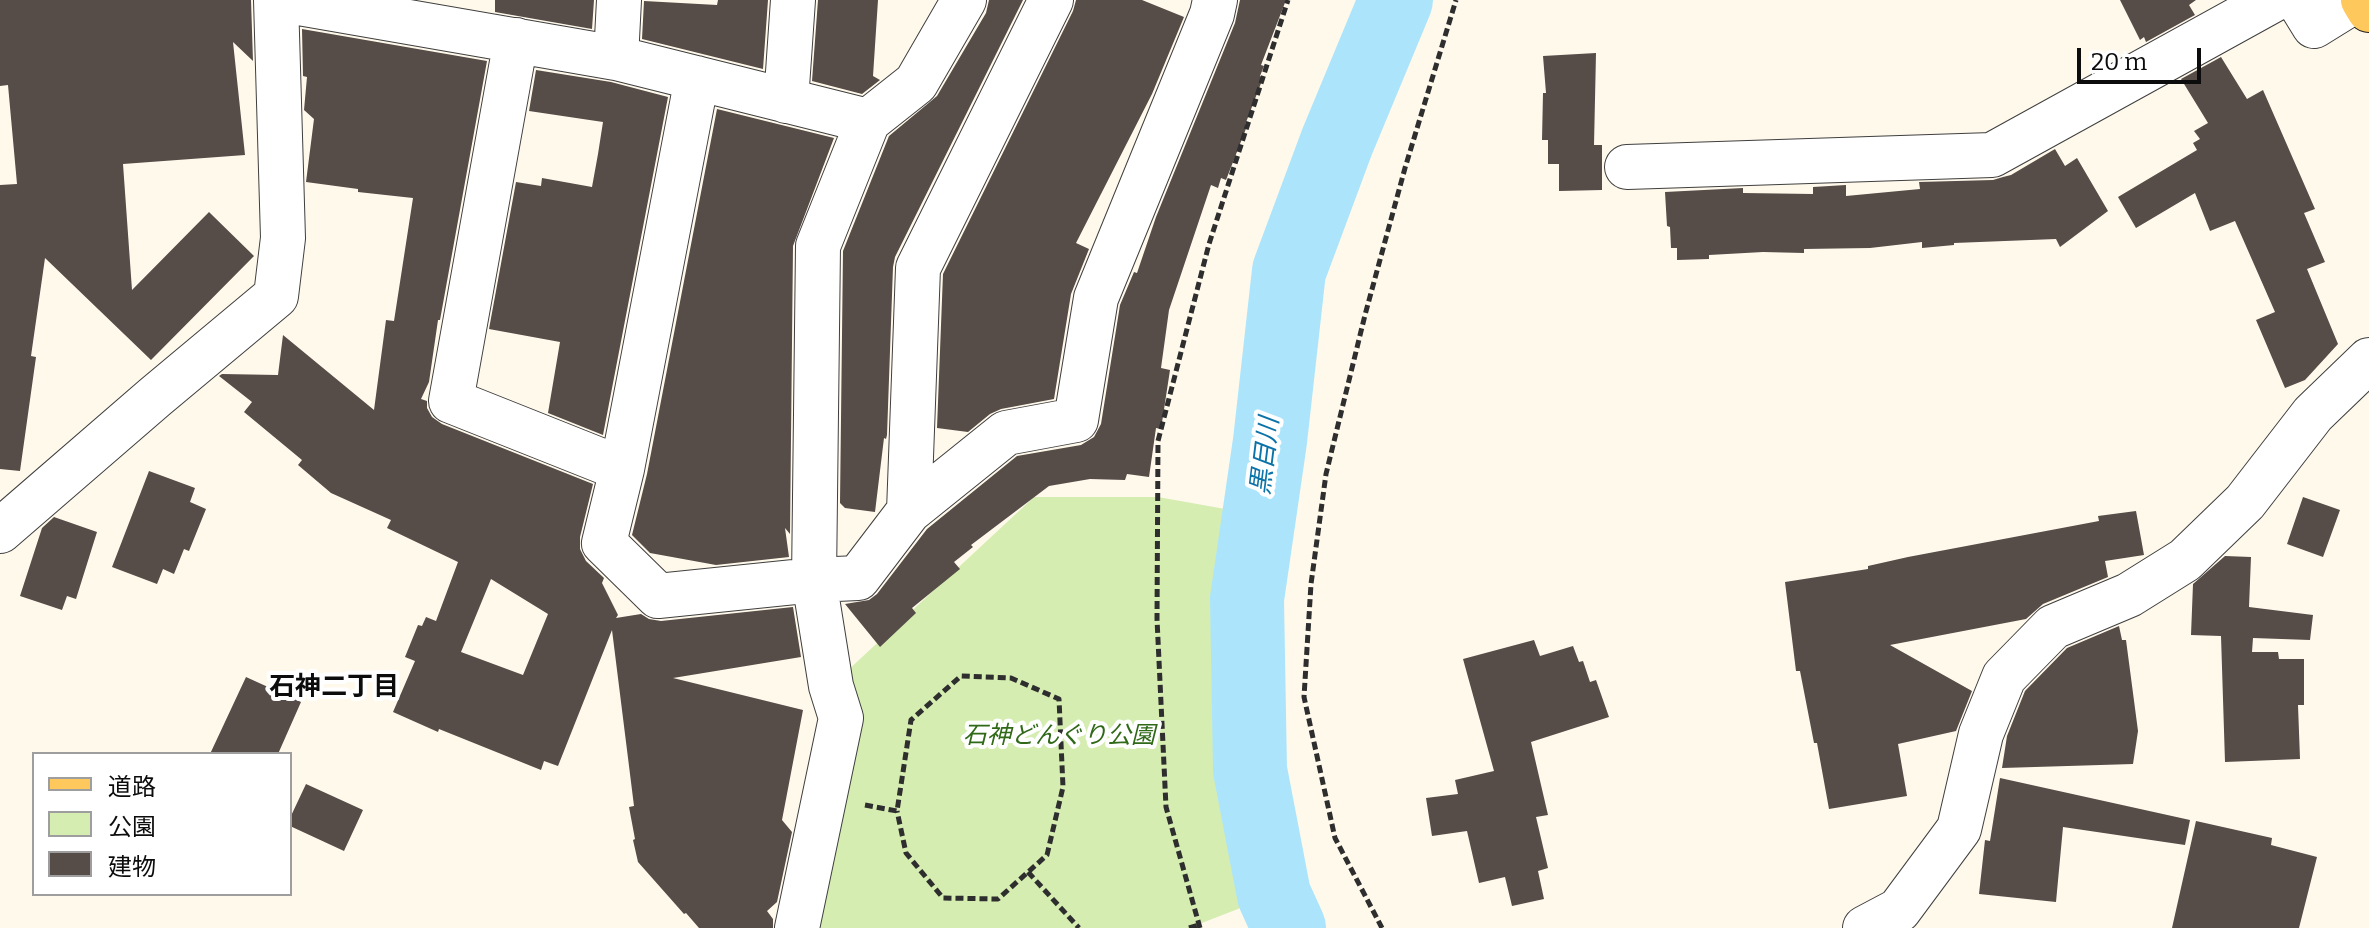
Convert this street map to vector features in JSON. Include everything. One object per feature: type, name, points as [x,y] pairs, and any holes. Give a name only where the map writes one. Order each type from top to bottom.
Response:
[{"type":"main road","points":[[2363,0],[2369,10]]},
{"type":"street","points":[[0,531],[276,296],[283,238],[279,0],[616,58],[868,121]]},
{"type":"street","points":[[616,58],[619,0]]},
{"type":"street","points":[[786,101],[793,0]]},
{"type":"street","points":[[797,928],[841,718],[831,686],[814,580],[818,246],[868,121],[916,83],[964,0]]},
{"type":"street","points":[[909,511],[918,268],[1051,0]]},
{"type":"street","points":[[1627,167],[1992,155],[2273,0]]},
{"type":"street","points":[[2298,0],[2314,26],[2356,0]]},
{"type":"street","points":[[697,78],[622,469],[604,543],[658,596],[858,578],[909,511],[1006,433],[1076,420],[1096,298],[1202,5]]},
{"type":"street","points":[[516,40],[451,401],[622,469]]},
{"type":"street","points":[[1865,928],[1899,910],[1959,829],[1981,734],[2004,677],[2053,627],[2129,595],[2185,560],[2245,502],[2313,414],[2369,360]]},
{"type":"path","points":[[1189,928],[1200,927],[1166,807],[1157,619],[1158,441],[1209,244],[1288,0]]},
{"type":"path","points":[[1382,928],[1335,838],[1304,697],[1311,584],[1326,474],[1358,344],[1405,168],[1456,0]]},
{"type":"path","points":[[961,676],[1011,678],[1059,699],[1063,787],[1047,855],[998,899],[943,898],[906,853],[897,811],[911,720],[961,676]]},
{"type":"path","points":[[825,798],[897,811]]},
{"type":"path","points":[[1028,872],[1079,928]]},
{"type":"green space","name":"石神どんぐり公園","points":[[1034,497],[1158,497],[1259,515],[1247,599],[1250,770],[1274,895],[1189,928],[797,928],[831,686]]},
{"type":"building","points":[[0,0],[251,0],[253,61],[233,42],[245,155],[123,164],[132,290],[209,212],[254,256],[151,360],[45,258],[31,356],[36,357],[20,471],[0,469],[0,185],[17,184],[8,85],[0,86]]},
{"type":"building","points":[[495,0],[594,0],[592,29],[495,12]]},
{"type":"building","points":[[718,0],[768,0],[763,69],[642,39],[644,1],[717,5]]},
{"type":"building","points":[[818,0],[878,0],[873,76],[880,80],[862,94],[812,81]]},
{"type":"building","points":[[989,0],[1023,0],[895,257],[887,435],[884,438],[875,512],[845,508],[840,503],[843,251],[889,136],[937,96],[986,13]]},
{"type":"building","points":[[1076,0],[1142,0],[1184,17],[1152,94],[1076,243],[1089,249],[1071,294],[1054,399],[1001,409],[968,432],[937,428],[943,274]]},
{"type":"building","points":[[1240,0],[1286,0],[1261,65],[1264,66],[1260,76],[1263,78],[1247,126],[1226,180],[1221,178],[1218,188],[1211,185],[1169,310],[1161,368],[1170,370],[1161,429],[1156,428],[1149,477],[1127,474],[1125,480],[1090,479],[1049,486],[971,545],[973,547],[954,562],[960,569],[912,608],[916,613],[880,647],[845,604],[869,600],[877,594],[927,529],[1017,456],[1081,445],[1094,437],[1101,424],[1120,305],[1134,272],[1137,273],[1156,217],[1235,23]]},
{"type":"building","points":[[2120,0],[2196,0],[2189,5],[2195,15],[2146,42],[2144,37],[2140,40]]},
{"type":"building","points":[[302,29],[487,61],[429,382],[421,399],[427,401],[432,417],[442,424],[593,484],[580,549],[586,561],[604,578],[602,583],[618,615],[616,618],[641,614],[661,621],[793,607],[801,657],[673,678],[803,710],[782,820],[792,832],[777,902],[767,911],[773,919],[773,928],[699,928],[638,862],[629,807],[634,806],[612,630],[558,766],[544,761],[541,770],[393,712],[415,661],[405,657],[418,625],[422,626],[426,617],[436,621],[458,562],[387,528],[391,520],[331,493],[298,465],[302,460],[244,412],[252,402],[219,376],[278,375],[283,335],[374,410],[386,320],[394,321],[413,198],[306,182],[314,119],[304,110],[307,77],[303,76]],"holes":[[[491,579],[548,614],[523,675],[461,652]]]},
{"type":"building","points":[[1596,53],[1594,145],[1602,145],[1602,190],[1559,191],[1559,164],[1548,164],[1548,140],[1542,140],[1543,93],[1546,93],[1543,56]]},
{"type":"building","points":[[2221,57],[2247,99],[2263,90],[2315,209],[2304,213],[2325,262],[2307,269],[2338,344],[2305,380],[2285,388],[2256,320],[2275,312],[2235,221],[2210,231],[2195,193],[2136,228],[2118,197],[2197,150],[2193,143],[2200,139],[2194,131],[2208,123],[2181,79]]},
{"type":"building","points":[[536,70],[611,82],[668,97],[603,435],[548,413],[560,342],[489,329],[516,182],[541,186],[542,178],[592,187],[598,154],[603,122],[529,111]]},
{"type":"building","points":[[717,109],[834,138],[793,246],[790,534],[785,528],[789,557],[716,565],[650,553],[632,535],[647,474]]},
{"type":"building","points":[[2055,149],[2065,166],[2077,158],[2108,211],[2060,247],[2056,239],[1954,243],[1922,248],[1922,242],[1870,248],[1804,249],[1804,253],[1709,255],[1709,259],[1677,260],[1677,248],[1671,248],[1665,192],[1743,188],[1743,193],[1813,194],[1813,187],[1846,185],[1846,196],[1920,189],[1919,182],[1993,180],[2011,175]]},
{"type":"building","points":[[149,471],[195,488],[190,502],[206,509],[189,551],[184,549],[174,574],[163,569],[157,584],[112,567]]},
{"type":"building","points":[[2303,497],[2340,510],[2323,557],[2287,544]]},
{"type":"building","points":[[2136,511],[2144,555],[2105,561],[2108,577],[2043,604],[2026,619],[1890,645],[1972,691],[1956,731],[1898,744],[1907,796],[1829,809],[1800,671],[1796,671],[1785,582],[1868,569],[1868,566],[1908,557],[2099,521],[2098,516]]},
{"type":"building","points":[[54,517],[97,532],[76,599],[67,596],[62,610],[20,596],[42,528]]},
{"type":"building","points":[[2225,556],[2251,557],[2249,607],[2313,615],[2310,640],[2253,638],[2252,652],[2278,652],[2279,659],[2304,659],[2304,705],[2298,705],[2300,759],[2225,762],[2221,636],[2191,635],[2193,584]]},
{"type":"building","points":[[2119,626],[2122,640],[2126,640],[2138,731],[2133,764],[2002,768],[2007,736],[2025,691],[2067,648]]},
{"type":"building","points":[[1534,640],[1540,656],[1573,646],[1579,662],[1583,661],[1590,682],[1596,680],[1609,717],[1531,742],[1548,815],[1536,817],[1548,868],[1538,871],[1544,899],[1512,906],[1505,877],[1479,883],[1467,831],[1432,836],[1426,798],[1458,794],[1455,780],[1494,771],[1463,659]]},
{"type":"building","points":[[246,677],[301,702],[279,752],[211,752]]},
{"type":"building","points":[[2000,778],[2190,820],[2185,845],[2063,827],[2056,902],[1979,894],[1985,840],[1990,841]]},
{"type":"building","points":[[306,784],[363,810],[344,851],[292,827],[292,814]]},
{"type":"building","points":[[2196,821],[2272,838],[2271,845],[2317,857],[2299,928],[2172,928]]},
{"type":"waterway","name":"黒目川","points":[[1289,928],[1274,895],[1250,770],[1247,599],[1270,441],[1289,271],[1337,142],[1396,0]]},
{"type":"district","name":"石神二丁目","points":[[334,688]]}]
